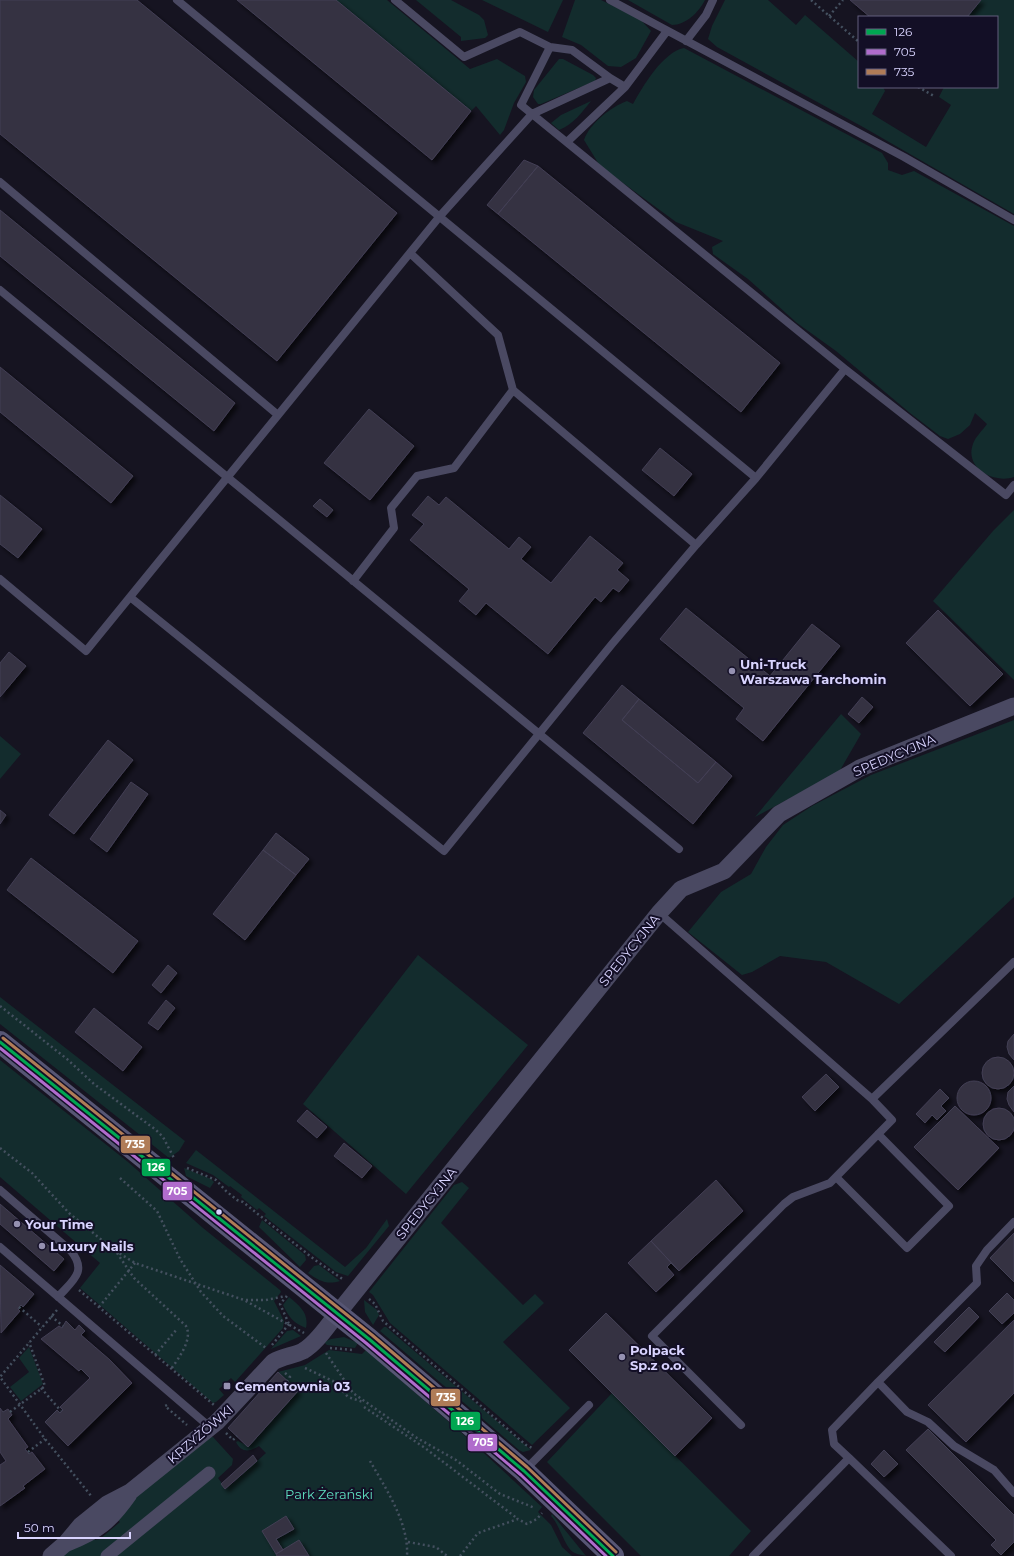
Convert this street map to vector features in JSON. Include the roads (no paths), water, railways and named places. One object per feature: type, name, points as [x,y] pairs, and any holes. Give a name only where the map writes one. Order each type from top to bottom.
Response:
[{"type":"main road","points":[[0,1042],[338,1313],[524,1471],[613,1556]]},
{"type":"street","name":"SPEDYCYJNA","points":[[338,1313],[659,913],[681,889],[724,871],[779,814],[860,768],[1014,706]]},
{"type":"street","name":"KRZYŻÓWKI","points":[[51,1556],[66,1543],[89,1534],[115,1514],[130,1492],[210,1428],[224,1415],[266,1368],[281,1357],[297,1353],[308,1348],[338,1313]]},
{"type":"street","points":[[106,1556],[209,1473]]},
{"type":"lane","points":[[177,0],[756,478]]},
{"type":"lane","points":[[395,0],[464,57],[520,32],[550,47],[572,50],[610,78],[625,87]]},
{"type":"lane","points":[[610,0],[904,157],[1014,220]]},
{"type":"lane","points":[[686,41],[706,15],[713,0]]},
{"type":"lane","points":[[567,142],[625,87],[667,31]]},
{"type":"lane","points":[[550,47],[521,105],[845,369],[1006,495],[1014,485]]},
{"type":"lane","points":[[0,579],[86,651],[440,216],[532,114],[610,78]]},
{"type":"lane","points":[[0,182],[278,415]]},
{"type":"lane","points":[[410,253],[498,335],[513,390],[696,545]]},
{"type":"lane","points":[[0,290],[679,849]]},
{"type":"lane","points":[[130,597],[444,851],[539,733],[696,545],[756,478],[845,369]]},
{"type":"lane","points":[[353,581],[394,528],[391,508],[417,476],[454,468],[513,390]]},
{"type":"lane","points":[[659,913],[872,1099],[892,1120],[830,1183],[793,1198],[784,1204],[652,1336],[741,1425]]},
{"type":"lane","points":[[872,1099],[1014,962]]},
{"type":"lane","points":[[836,1177],[907,1248],[949,1206],[878,1134]]},
{"type":"lane","points":[[0,1190],[74,1255],[80,1268],[78,1274],[58,1297]]},
{"type":"lane","points":[[950,1556],[834,1444],[832,1430],[977,1283],[976,1266],[987,1250],[1014,1222]]},
{"type":"lane","points":[[0,1247],[210,1428]]},
{"type":"lane","points":[[878,1382],[907,1412],[928,1422],[954,1446],[994,1470],[1014,1493]]},
{"type":"lane","points":[[524,1471],[589,1405]]},
{"type":"lane","points":[[753,1556],[849,1458]]},
{"type":"place","name":"Uni-Truck Warszawa Tarchomin","points":[[732,671]]},
{"type":"place","name":"Your Time","points":[[17,1224]]},
{"type":"place","name":"Luxury Nails","points":[[42,1246]]},
{"type":"place","name":"Polpack Sp.z o.o.","points":[[622,1357]]},
{"type":"place","name":"Cementownia 03","points":[[227,1386]]},
{"type":"park label","name":"Park Żerański","points":[[329,1494]]}]
